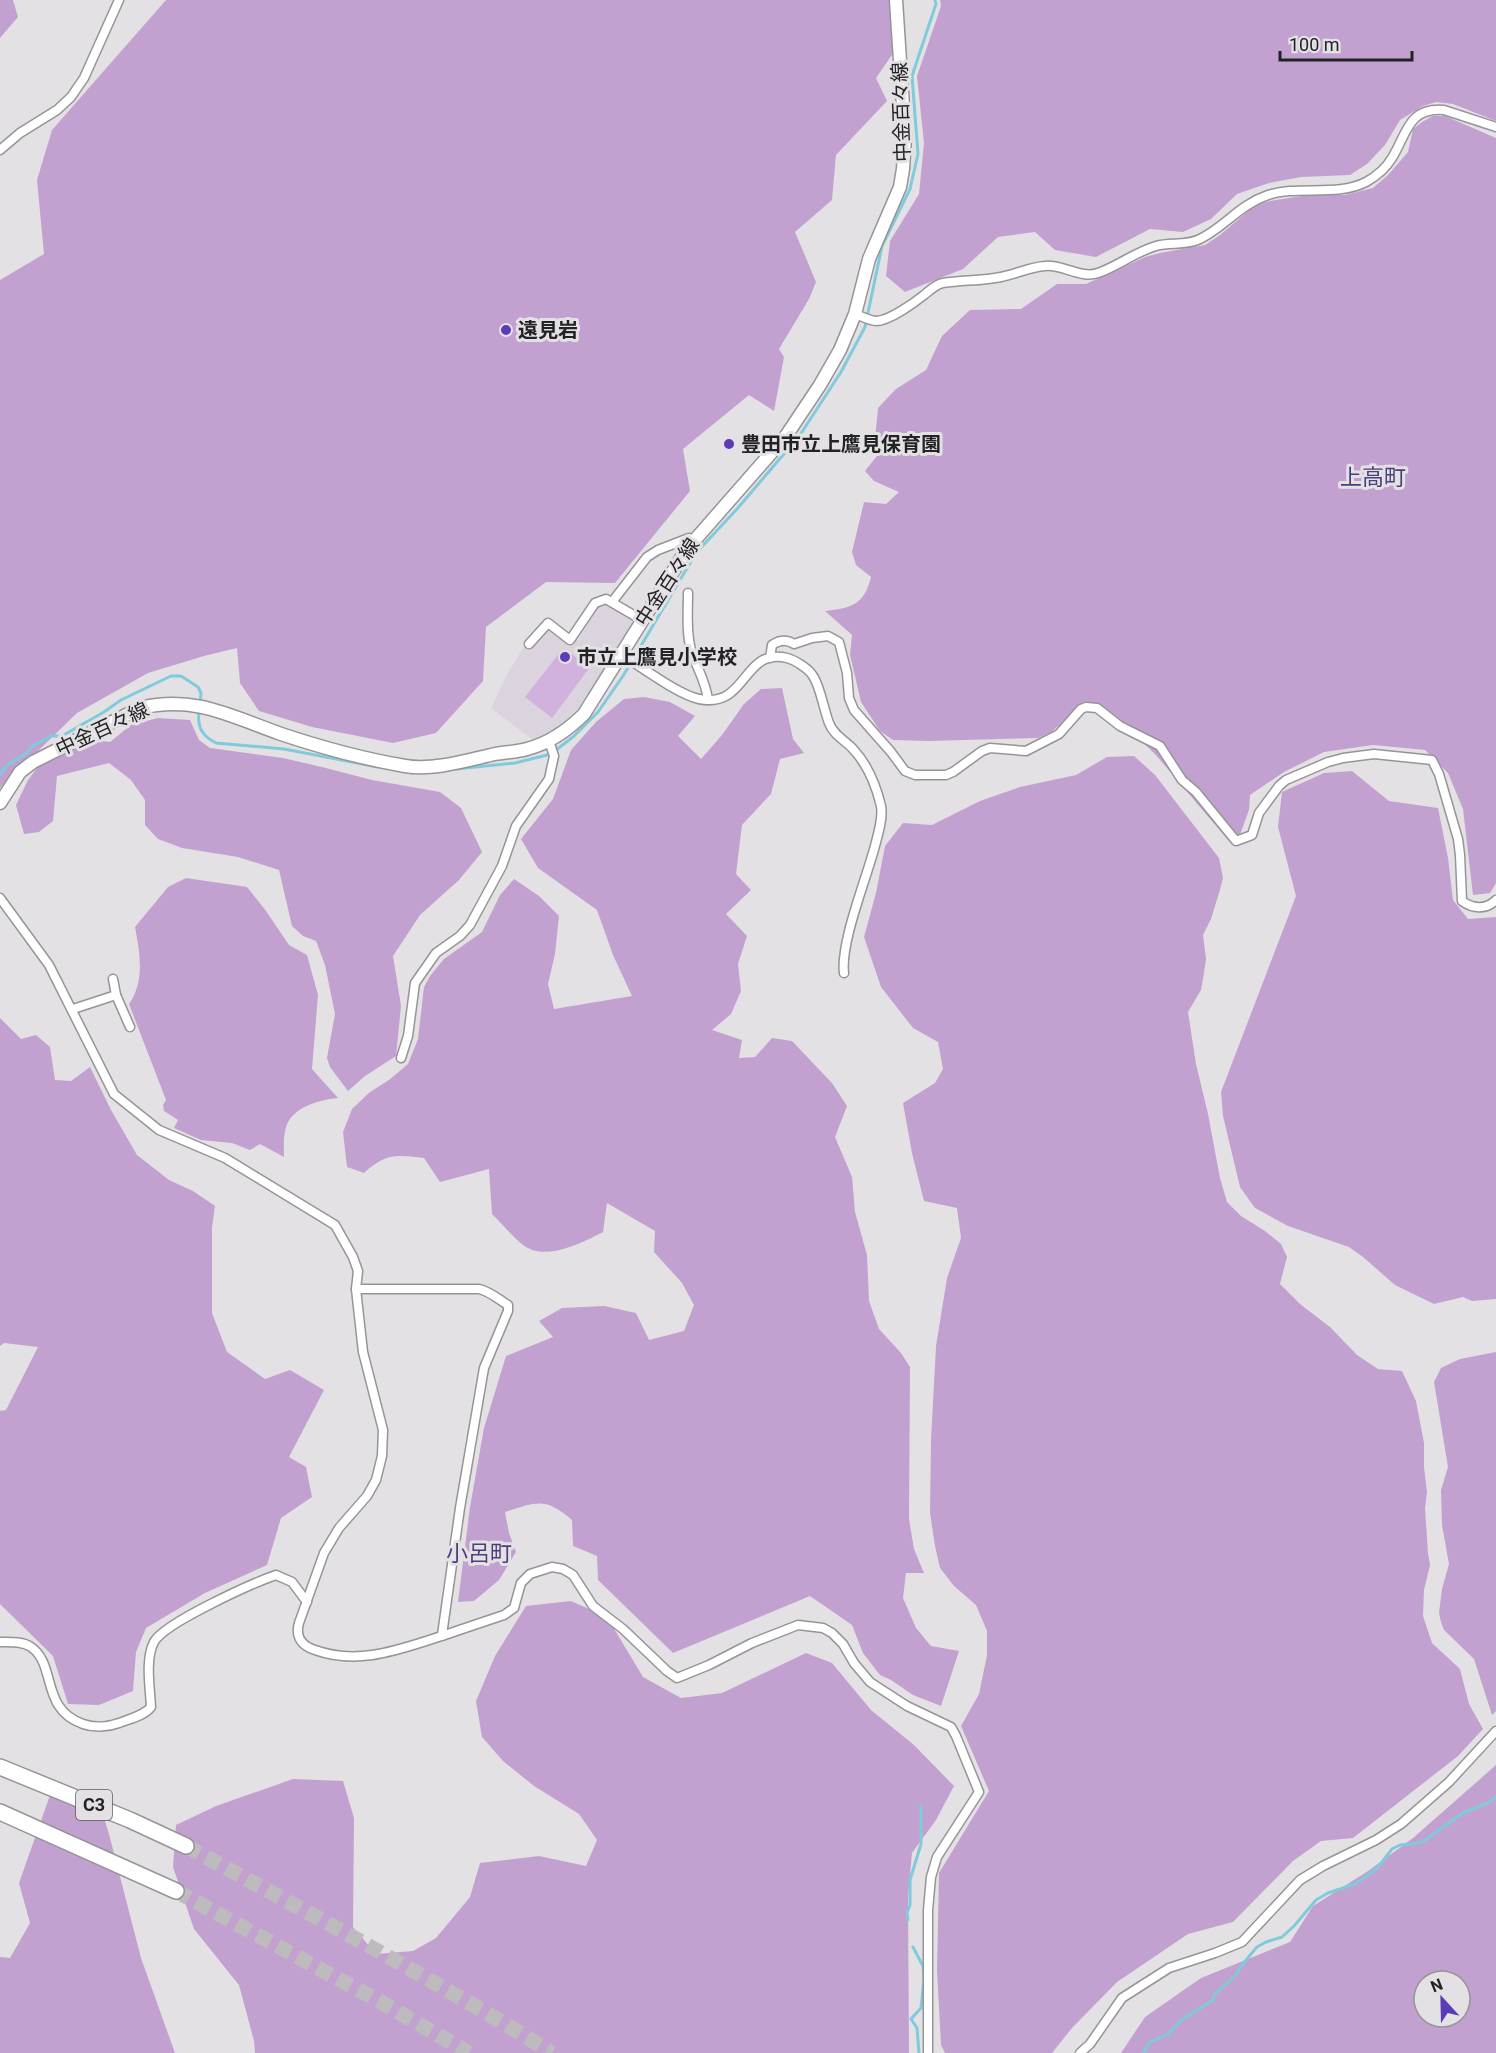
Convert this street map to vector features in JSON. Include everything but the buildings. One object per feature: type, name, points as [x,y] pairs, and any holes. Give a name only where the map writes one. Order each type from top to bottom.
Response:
[{"type":"highway","name":"C3","points":[[0,1767],[130,1820],[186,1846]]},
{"type":"highway","name":"C3","points":[[0,1812],[176,1891]]},
{"type":"main road","name":"中金百々線","points":[[0,803],[21,772],[33,762],[140,708],[159,704],[207,707],[323,747],[407,766],[446,765],[526,750],[549,743],[571,727],[584,714],[693,541],[786,436],[820,385],[857,315],[869,258],[900,186],[903,169],[905,137],[896,0]]},
{"type":"street","points":[[0,150],[20,133],[57,110],[71,97],[84,78],[119,0]]},
{"type":"street","points":[[857,315],[876,321],[888,317],[915,302],[939,284],[999,278],[1046,266],[1095,274],[1157,245],[1186,244],[1197,241],[1213,232],[1247,204],[1270,194],[1350,187],[1364,183],[1386,167],[1405,130],[1413,120],[1422,113],[1434,109],[1444,110],[1496,128]]},
{"type":"street","points":[[612,602],[647,557],[658,550],[689,538],[693,541]]},
{"type":"street","points":[[688,593],[688,637],[691,652],[703,677],[708,700]]},
{"type":"street","points":[[529,644],[548,623],[570,640],[595,603],[606,599],[642,620]]},
{"type":"street","points":[[770,658],[772,645],[777,642],[784,640],[794,644],[812,638],[828,636],[834,638],[842,648],[849,698],[854,710],[891,752],[901,768],[915,775],[946,775],[990,748],[1026,751],[1059,734],[1076,712],[1086,707],[1097,708],[1120,726],[1160,746],[1182,780],[1196,792],[1236,841],[1252,836],[1259,813],[1279,786],[1286,780],[1328,762],[1374,754],[1432,760],[1439,774],[1458,839],[1461,855],[1462,901],[1468,905],[1481,907],[1496,900]]},
{"type":"street","points":[[622,655],[686,694],[708,700],[729,696],[750,670],[759,662],[770,658],[787,658],[800,664],[813,675],[830,725],[836,734],[853,749],[866,767],[875,783],[882,809],[878,833],[845,953],[844,974]]},
{"type":"street","points":[[401,1059],[408,1036],[415,983],[436,953],[460,936],[470,925],[502,866],[516,825],[549,779],[554,756],[549,743]]},
{"type":"street","points":[[0,898],[50,965],[114,1094],[159,1130],[225,1158],[335,1225],[346,1240],[353,1257],[358,1271],[356,1289],[363,1352],[383,1430],[382,1456],[376,1480],[367,1496],[339,1528],[324,1553],[296,1631],[305,1647],[339,1656],[385,1654],[504,1615],[514,1608],[521,1583],[530,1574],[552,1568],[563,1569],[573,1575],[593,1606],[623,1629],[677,1678],[752,1643],[798,1625],[823,1628],[832,1633],[843,1644],[854,1663],[870,1682],[907,1706],[951,1727],[979,1792],[937,1857],[931,1876],[928,1910],[928,2053]]},
{"type":"street","points":[[112,979],[116,995],[130,1027]]},
{"type":"street","points":[[73,1009],[116,995]]},
{"type":"street","points":[[356,1289],[479,1289],[491,1293],[508,1305],[508,1311],[484,1368],[476,1426],[460,1508],[442,1635]]},
{"type":"street","points":[[0,1642],[21,1643],[32,1648],[40,1658],[58,1707],[75,1721],[89,1726],[112,1726],[147,1712],[151,1707],[150,1652],[154,1641],[160,1634],[194,1613],[250,1584],[276,1575],[292,1582],[307,1602]]},
{"type":"street","points":[[1080,2053],[1090,2044],[1122,1998],[1169,1968],[1242,1942],[1300,1880],[1376,1840],[1401,1824],[1449,1782],[1496,1731]]},
{"type":"shaded area","points":[[0,0],[13,0],[18,17],[0,38]]},
{"type":"shaded area","points":[[166,0],[889,0],[894,52],[876,78],[887,101],[836,155],[832,200],[795,232],[816,282],[809,299],[779,349],[784,357],[774,411],[749,395],[683,449],[690,491],[615,583],[546,582],[486,627],[483,681],[436,733],[393,743],[312,727],[259,711],[240,683],[237,648],[148,673],[77,713],[0,788],[0,280],[44,254],[37,180],[52,130]]},
{"type":"shaded area","points":[[940,0],[1496,0],[1496,121],[1453,104],[1436,102],[1423,106],[1400,120],[1385,145],[1367,164],[1350,175],[1301,177],[1269,183],[1237,194],[1211,219],[1183,232],[1150,229],[1096,257],[1055,250],[1035,232],[998,237],[963,269],[905,292],[886,276],[890,241],[919,194],[924,143],[917,76],[941,6]]},
{"type":"shaded area","points":[[1433,116],[1445,116],[1496,138],[1496,883],[1490,893],[1473,895],[1463,809],[1448,773],[1425,750],[1373,745],[1324,752],[1284,772],[1250,795],[1249,810],[1238,840],[1228,840],[1155,754],[1136,736],[1114,728],[1092,706],[1068,718],[1051,732],[1038,738],[893,740],[880,731],[861,702],[850,655],[852,635],[825,611],[855,604],[868,587],[871,577],[856,565],[852,552],[864,502],[886,504],[899,492],[874,481],[865,471],[880,452],[875,439],[878,408],[896,389],[926,370],[942,336],[970,310],[1021,309],[1057,284],[1086,284],[1145,257],[1205,245],[1254,206],[1308,195],[1345,195],[1373,188],[1408,152],[1413,129]]},
{"type":"shaded area","name":"市立上鷹見小学校","points":[[607,603],[630,616],[635,622],[578,708],[564,722],[550,733],[533,740],[491,708],[507,674],[536,628],[544,623],[578,640],[598,606]]},
{"type":"shaded area","points":[[561,651],[573,655],[590,667],[552,718],[525,697]]},
{"type":"shaded area","points":[[782,688],[793,739],[804,753],[780,759],[771,794],[742,825],[736,874],[751,890],[726,914],[747,936],[738,964],[741,991],[731,1014],[712,1030],[742,1040],[739,1058],[755,1057],[772,1038],[792,1041],[832,1083],[847,1106],[835,1137],[852,1177],[855,1212],[867,1255],[869,1301],[879,1329],[901,1353],[910,1367],[909,1519],[914,1549],[924,1573],[906,1573],[903,1598],[916,1628],[931,1646],[959,1651],[941,1706],[913,1695],[880,1675],[863,1653],[852,1625],[810,1596],[673,1653],[598,1580],[597,1556],[573,1546],[572,1520],[547,1505],[533,1504],[505,1512],[516,1552],[499,1580],[474,1601],[458,1602],[470,1507],[484,1428],[506,1356],[553,1337],[539,1321],[562,1308],[604,1306],[636,1313],[649,1340],[684,1331],[694,1305],[682,1283],[654,1252],[655,1231],[607,1203],[603,1232],[563,1249],[542,1252],[523,1245],[492,1214],[489,1169],[440,1182],[424,1158],[392,1157],[372,1166],[364,1173],[347,1167],[343,1132],[352,1109],[370,1092],[408,1064],[418,1039],[424,987],[430,976],[444,959],[482,932],[500,895],[514,879],[539,896],[559,916],[555,954],[548,984],[554,1009],[632,996],[613,955],[597,910],[538,868],[521,839],[553,799],[571,750],[596,722],[624,699],[644,697],[670,702],[695,716],[678,736],[701,759],[744,704],[761,689]]},
{"type":"shaded area","points":[[158,718],[190,720],[199,740],[210,748],[283,758],[372,780],[440,792],[461,808],[482,852],[459,880],[420,915],[393,956],[401,1006],[396,1056],[365,1076],[348,1091],[330,1067],[327,1058],[335,1014],[325,965],[316,941],[303,936],[292,926],[279,870],[238,857],[182,848],[158,839],[145,825],[145,800],[131,780],[109,763],[57,776],[53,821],[39,832],[24,834],[16,805],[28,780],[40,764],[93,740],[110,742],[131,725]]},
{"type":"shaded area","points":[[1134,756],[1155,775],[1219,858],[1223,878],[1211,919],[1203,935],[1206,959],[1201,990],[1188,1012],[1196,1064],[1227,1202],[1241,1216],[1281,1244],[1287,1257],[1280,1284],[1300,1304],[1330,1327],[1357,1355],[1378,1369],[1402,1371],[1416,1401],[1424,1443],[1427,1492],[1425,1508],[1430,1565],[1424,1590],[1423,1616],[1432,1643],[1460,1669],[1469,1704],[1483,1729],[1458,1756],[1353,1838],[1321,1841],[1293,1861],[1233,1922],[1188,1934],[1117,1982],[1072,2028],[1052,2053],[945,2053],[941,2045],[937,1970],[939,1873],[989,1791],[961,1726],[979,1694],[987,1655],[987,1631],[976,1605],[954,1586],[940,1568],[930,1513],[936,1346],[947,1278],[961,1238],[957,1208],[924,1201],[903,1103],[935,1083],[943,1069],[938,1042],[913,1028],[881,987],[864,937],[885,846],[903,823],[932,825],[980,801],[1020,787],[1076,775],[1107,757]]},
{"type":"shaded area","points":[[1352,771],[1389,801],[1438,808],[1448,858],[1453,900],[1468,919],[1496,917],[1496,1299],[1472,1301],[1463,1297],[1434,1304],[1395,1285],[1349,1247],[1288,1226],[1255,1208],[1240,1187],[1223,1116],[1221,1092],[1296,896],[1278,827],[1282,792],[1324,773]]},
{"type":"shaded area","points":[[186,878],[247,887],[289,945],[307,955],[318,995],[312,1069],[338,1098],[313,1103],[292,1117],[284,1135],[284,1157],[260,1144],[250,1150],[232,1143],[201,1140],[174,1128],[178,1120],[164,1111],[163,1105],[166,1100],[129,1004],[137,986],[140,967],[135,927],[168,887]]},
{"type":"shaded area","points":[[0,1018],[21,1039],[36,1035],[50,1047],[55,1080],[71,1081],[90,1067],[137,1155],[169,1180],[193,1191],[215,1206],[212,1228],[212,1313],[227,1352],[265,1379],[290,1370],[324,1390],[289,1457],[306,1467],[312,1497],[281,1518],[267,1565],[205,1593],[146,1628],[136,1652],[133,1691],[99,1705],[68,1704],[53,1656],[0,1604],[0,1411],[6,1410],[38,1347],[4,1343],[0,1346]]},
{"type":"shaded area","points":[[1496,1352],[1496,1711],[1492,1715],[1474,1659],[1444,1630],[1439,1613],[1442,1589],[1449,1564],[1442,1525],[1441,1490],[1448,1467],[1434,1382],[1441,1368],[1460,1359]]},
{"type":"shaded area","points":[[571,1601],[607,1617],[643,1677],[681,1698],[722,1693],[806,1653],[832,1663],[871,1710],[914,1745],[954,1786],[936,1820],[912,1853],[908,1897],[909,2053],[255,2053],[239,1985],[194,1929],[173,1867],[176,1825],[216,1806],[293,1779],[343,1781],[354,1818],[353,1927],[376,1954],[413,1951],[436,1938],[470,1897],[480,1863],[539,1856],[586,1866],[597,1840],[579,1814],[534,1786],[503,1761],[482,1737],[476,1701],[495,1656],[526,1606]]},
{"type":"shaded area","points":[[1496,1765],[1496,2053],[1121,2053],[1145,2017],[1201,1978],[1290,1942],[1313,1906],[1368,1871],[1413,1838]]},
{"type":"shaded area","points":[[54,1784],[98,1798],[141,1958],[175,2053],[0,2053],[0,1957],[10,1958],[30,1923],[19,1883]]},
{"type":"waterway","points":[[456,769],[515,763],[551,754],[574,736],[598,712],[623,676],[696,553],[800,435],[841,372],[865,327],[882,246],[910,189],[918,154],[912,76],[936,4],[935,0]]},
{"type":"waterway","points":[[0,775],[6,766],[27,753],[31,747],[51,736],[62,736],[121,700],[171,676],[181,676],[198,687],[201,693],[200,705]]},
{"type":"waterway","points":[[199,711],[201,730],[216,743],[284,749],[378,767]]},
{"type":"waterway","points":[[1143,2053],[1150,2042],[1168,2034],[1180,2021],[1213,2000],[1214,1995],[1236,1975],[1257,1947],[1282,1937],[1316,1900],[1328,1893],[1355,1884],[1367,1876],[1379,1866],[1392,1849],[1425,1840],[1463,1813],[1488,1803],[1496,1797]]},
{"type":"waterway","points":[[908,1920],[910,1880],[921,1844],[921,1806]]},
{"type":"waterway","points":[[913,1947],[923,1966],[924,1979],[921,2008],[911,2019],[917,2028],[919,2053]]},
{"type":"tunnel","points":[[186,1846],[416,1972],[552,2053]]},
{"type":"tunnel","points":[[176,1891],[381,2002],[469,2053]]},
{"type":"place","name":"遠見岩","points":[[506,330]]},
{"type":"place","name":"豊田市立上鷹見保育園","points":[[729,444]]},
{"type":"place","name":"市立上鷹見小学校","points":[[565,657]]},
{"type":"district","name":"上高町","points":[[1373,477]]},
{"type":"district","name":"小呂町","points":[[479,1553]]}]
